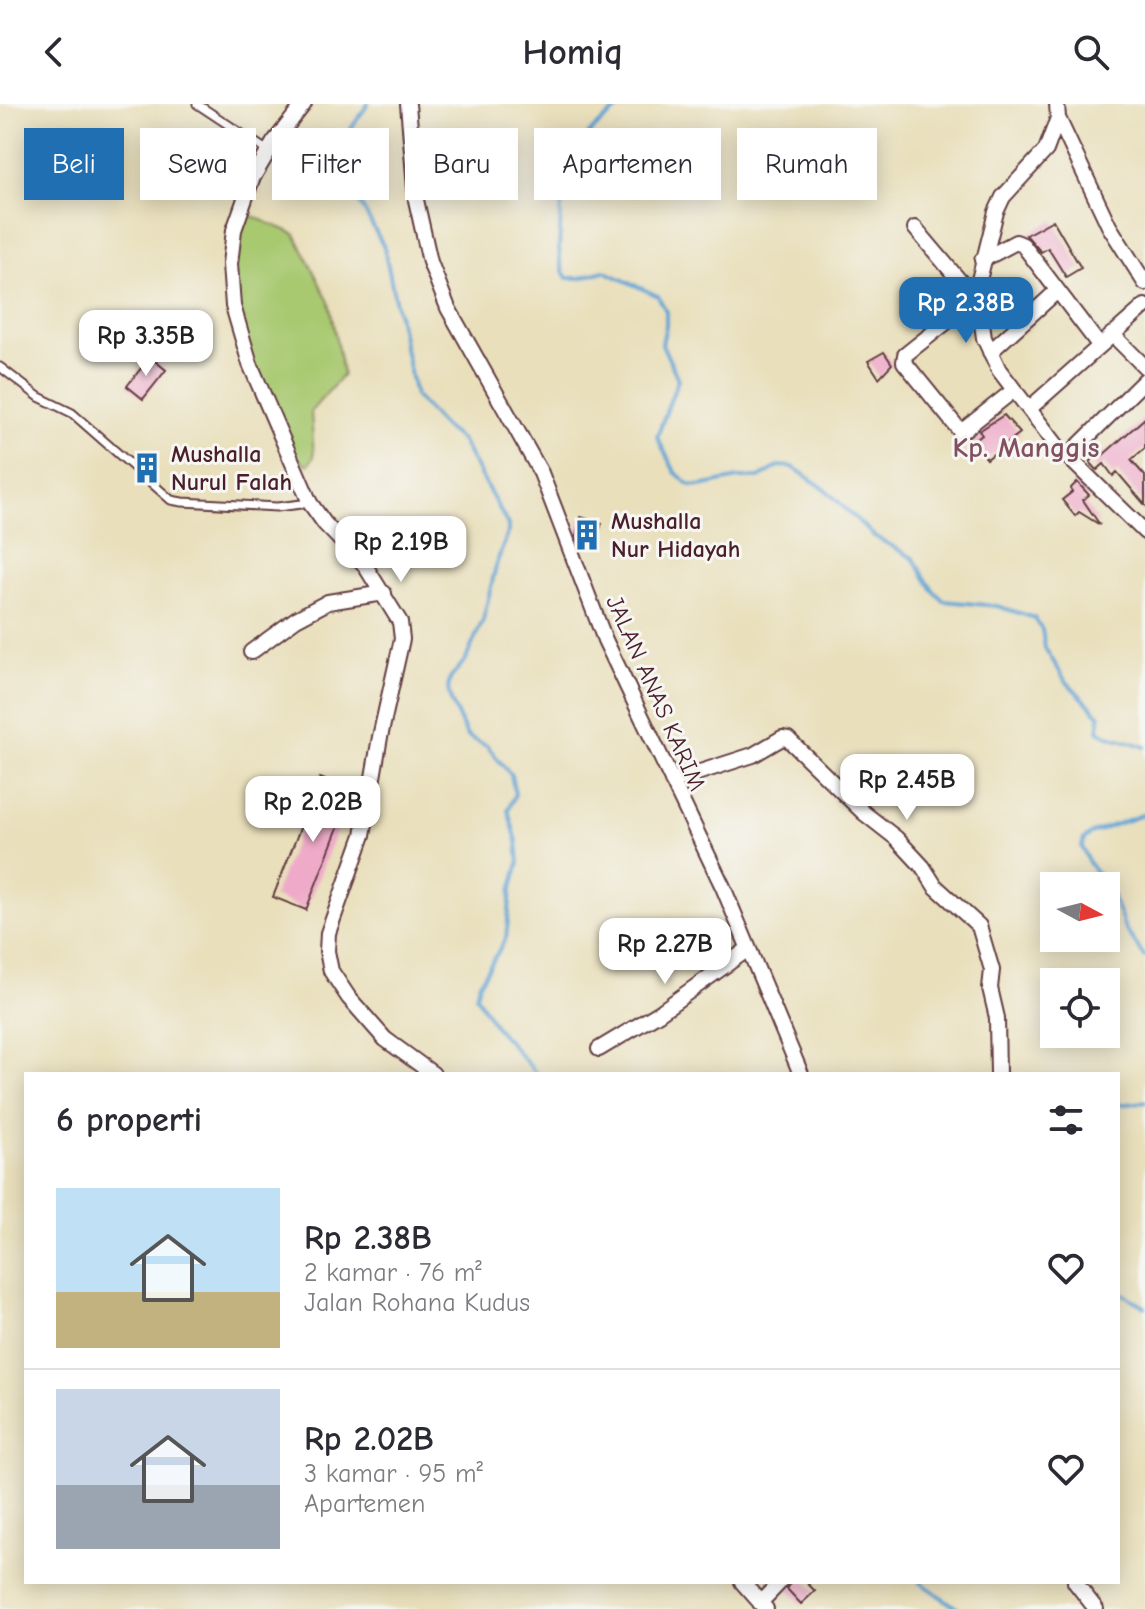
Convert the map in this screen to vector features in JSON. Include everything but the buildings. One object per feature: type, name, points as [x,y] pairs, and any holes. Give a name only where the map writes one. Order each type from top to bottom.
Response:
[{"type":"street","points":[[304,104],[268,151],[252,179],[234,230],[230,264],[233,306],[250,364],[310,503],[325,524],[364,564],[400,622],[402,639],[380,737],[363,835],[328,933],[327,951],[331,971],[349,998],[385,1039],[430,1072]]},
{"type":"street","name":"JALAN ANAS KARIM","points":[[408,104],[416,200],[430,262],[448,308],[541,473],[605,640],[723,887],[800,1072]]},
{"type":"street","points":[[1058,111],[1046,150],[1003,197],[996,212],[978,279],[977,298],[984,338],[999,370],[1058,447],[1145,532]]},
{"type":"street","points":[[1058,111],[1109,226],[1145,283]]},
{"type":"street","points":[[915,228],[977,298]]},
{"type":"street","points":[[982,260],[1019,243],[1099,345]]},
{"type":"street","points":[[990,352],[1057,291]]},
{"type":"street","points":[[977,298],[905,355],[904,362],[961,432],[1014,390]]},
{"type":"street","points":[[1030,408],[1145,306]]},
{"type":"street","points":[[1112,334],[1145,367]]},
{"type":"street","points":[[1068,456],[1145,380]]},
{"type":"street","points":[[251,652],[296,619],[328,602],[384,593]]},
{"type":"street","points":[[672,781],[753,755],[782,738],[788,739],[859,809],[896,838],[923,867],[935,886],[979,926],[992,970],[990,988],[997,1018],[998,1072]]},
{"type":"street","points":[[599,1049],[659,1013],[748,949]]},
{"type":"street","points":[[744,1584],[763,1606],[779,1584]]},
{"type":"street","points":[[1077,1584],[1096,1609]]},
{"type":"lane","points":[[197,104],[268,151]]},
{"type":"lane","points":[[0,367],[39,397],[72,413],[171,500],[277,507],[310,503]]},
{"type":"green space","points":[[242,212],[295,234],[329,302],[343,375],[311,411],[314,457],[308,465],[285,450],[235,324],[229,265]]},
{"type":"waterway","points":[[368,104],[348,133],[347,179],[384,247],[415,396],[461,440],[508,525],[483,620],[466,659],[450,679],[448,689],[467,736],[487,746],[511,775],[515,794],[508,810],[517,841],[519,863],[511,891],[506,938],[479,984],[476,996],[495,1026],[535,1072]]},
{"type":"waterway","points":[[626,104],[594,129],[574,156],[561,208],[560,261],[567,278],[580,278],[604,271],[658,296],[666,311],[662,344],[678,379],[657,437],[675,472],[690,485],[700,486],[738,478],[759,478],[779,466],[793,467],[826,490],[874,536],[913,558],[932,589],[944,601],[997,606],[1035,618],[1042,630],[1045,648],[1065,680],[1100,716],[1098,731],[1145,747]]},
{"type":"waterway","points":[[1145,814],[1092,833],[1084,839],[1082,847],[1089,863],[1111,892],[1125,929],[1145,957]]},
{"type":"waterway","points":[[1120,1105],[1145,1102]]},
{"type":"waterway","points":[[1120,1292],[1145,1307]]},
{"type":"waterway","points":[[923,1584],[958,1609]]},
{"type":"place","name":"Mushalla Nurul Falah","points":[[147,468]]},
{"type":"place","name":"Mushalla Nur Hidayah","points":[[587,535]]},
{"type":"district","name":"Kp. Manggis","points":[[1026,447]]}]
